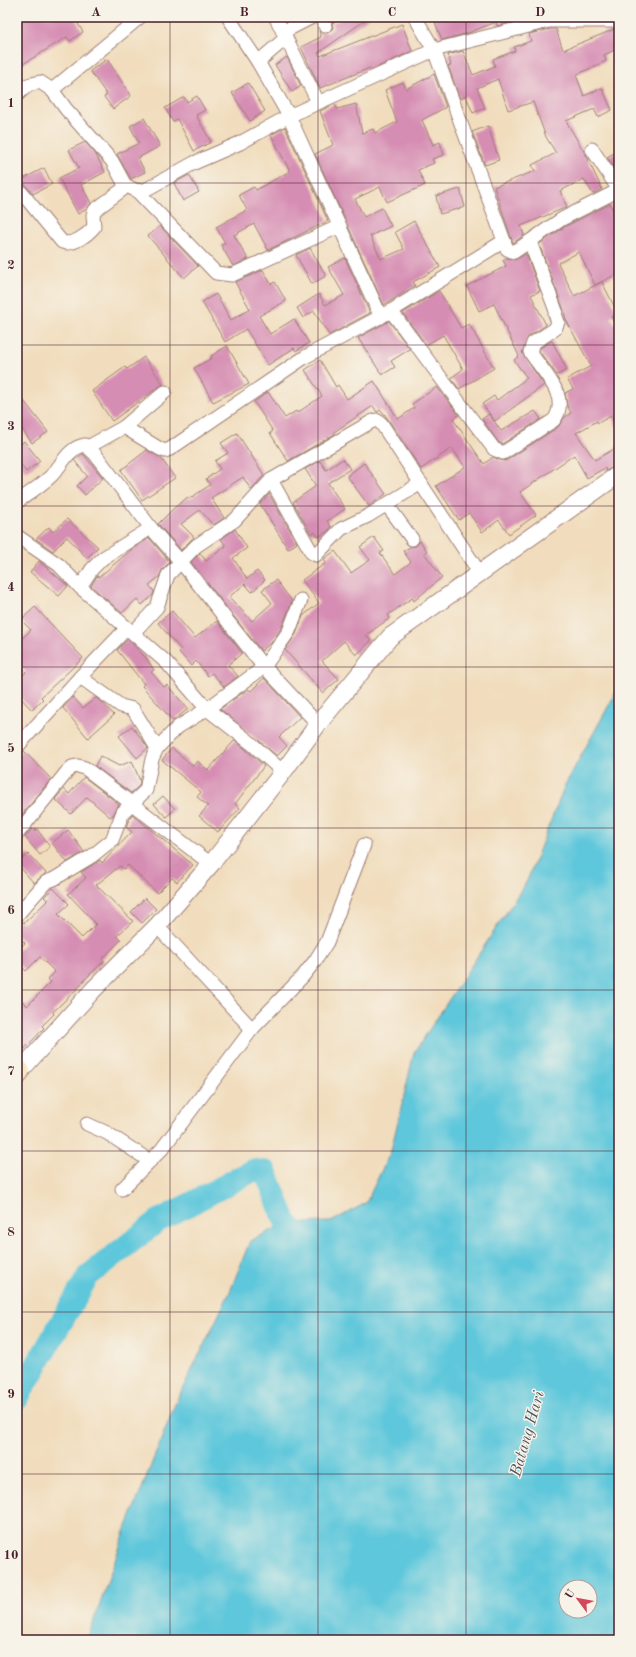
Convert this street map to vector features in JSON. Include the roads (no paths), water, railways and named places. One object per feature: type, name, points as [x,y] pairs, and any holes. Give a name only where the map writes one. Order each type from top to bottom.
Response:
[{"type":"street","points":[[52,90],[140,17]]},
{"type":"street","points":[[228,17],[258,62],[289,116],[340,226],[386,314],[494,449],[503,453],[554,420],[560,413],[561,406],[558,394],[530,352],[533,343],[555,329],[558,322],[555,314],[556,311],[530,242]]},
{"type":"street","points":[[258,62],[285,35],[312,17]]},
{"type":"street","points":[[415,17],[434,50],[506,249],[514,252],[562,219],[619,191],[592,149]]},
{"type":"street","points":[[276,18],[318,102]]},
{"type":"street","points":[[137,191],[145,190],[194,163],[240,143],[318,102],[434,50],[548,19],[619,22]]},
{"type":"street","points":[[17,95],[28,85],[40,82],[52,90],[66,109],[112,161],[125,185],[137,191],[216,273],[232,275],[340,226]]},
{"type":"street","points":[[17,187],[62,242],[72,243],[91,230],[94,226],[93,215],[95,210],[122,190],[125,185]]},
{"type":"street","points":[[124,427],[160,449],[165,451],[170,449],[305,358],[386,314],[504,241]]},
{"type":"street","points":[[88,447],[124,427],[165,392]]},
{"type":"street","points":[[17,747],[80,677],[157,607],[161,600],[165,581],[196,546],[235,520],[271,480],[370,422],[376,420],[381,423],[479,572]]},
{"type":"street","points":[[17,502],[50,477],[69,453],[76,448],[85,445],[88,447],[95,454],[151,528],[181,562],[264,667],[318,724]]},
{"type":"street","points":[[18,1072],[93,990],[157,926],[210,864],[283,772],[318,724],[390,637],[479,572],[619,474]]},
{"type":"street","points":[[271,480],[312,553],[316,555],[341,529],[386,505],[421,483]]},
{"type":"street","points":[[386,505],[412,539]]},
{"type":"street","points":[[80,587],[102,558],[151,528]]},
{"type":"street","points":[[17,536],[59,565],[80,587],[166,662],[207,709],[251,743],[283,772]]},
{"type":"street","points":[[17,915],[46,882],[60,876],[92,856],[112,840],[123,812],[146,790],[152,759],[157,748],[178,727],[207,709],[264,667],[289,631],[301,600]]},
{"type":"street","points":[[80,677],[121,706],[133,709],[157,748]]},
{"type":"street","points":[[17,834],[72,767],[78,766],[85,768],[131,805],[210,864]]},
{"type":"street","points":[[122,1189],[150,1161],[175,1132],[252,1029],[304,976],[315,961],[327,942],[364,845]]},
{"type":"street","points":[[157,926],[252,1029]]},
{"type":"street","points":[[87,1124],[107,1133],[150,1161]]},
{"type":"water","name":"Batang Hari","points":[[619,687],[619,1640],[87,1640],[126,1529],[176,1402],[229,1294],[250,1241],[286,1223],[331,1222],[366,1203],[391,1151],[414,1053],[527,881],[565,785]]},
{"type":"waterway","points":[[17,1399],[88,1276],[158,1221],[254,1170],[266,1172],[286,1223],[309,1244]]}]
